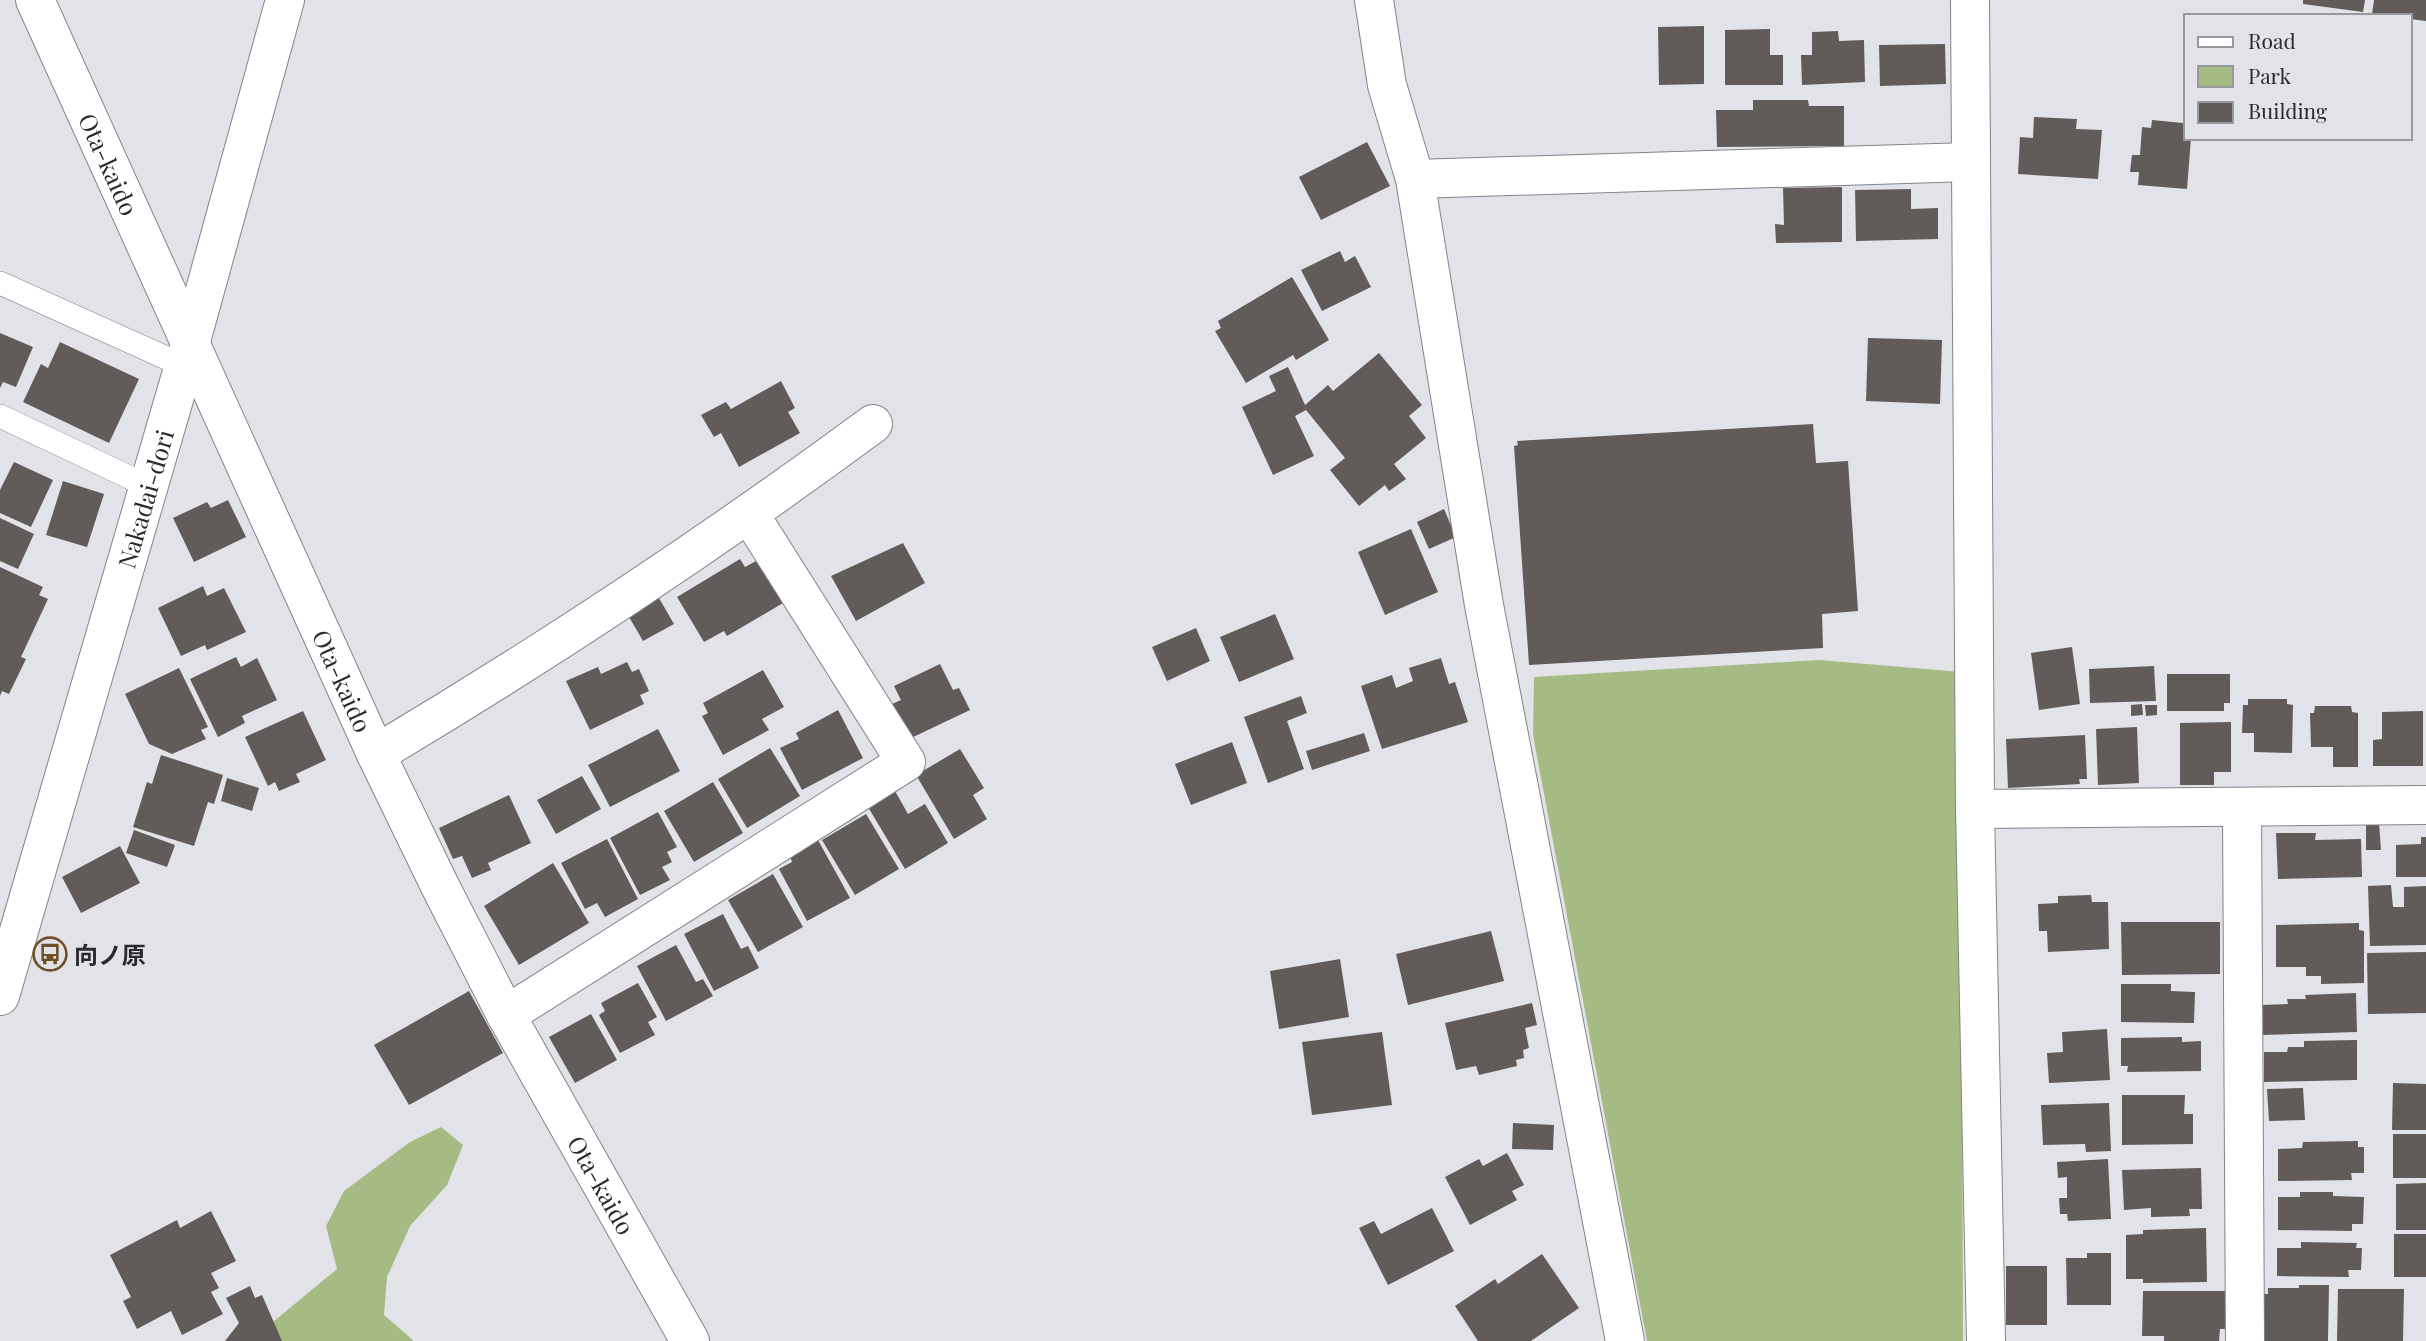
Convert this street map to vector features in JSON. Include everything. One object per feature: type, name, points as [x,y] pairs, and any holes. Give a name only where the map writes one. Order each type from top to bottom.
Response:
[{"type":"street","name":"Ota-kaido","points":[[35,0],[186,353],[376,754],[506,1015],[690,1341]]},
{"type":"street","name":"Nakadai-dori","points":[[0,996],[285,0]]},
{"type":"street","points":[[1374,0],[1387,85],[1415,179],[1485,605],[1625,1341]]},
{"type":"street","points":[[1970,0],[1975,809],[1986,1341]]},
{"type":"street","points":[[1415,179],[1970,162]]},
{"type":"street","points":[[376,754],[500,680],[750,515],[873,424]]},
{"type":"street","points":[[506,1015],[906,762],[750,515]]},
{"type":"street","points":[[1975,809],[2242,809],[2426,805]]},
{"type":"street","points":[[2242,809],[2245,1341]]},
{"type":"lane","points":[[0,283],[186,353]]},
{"type":"lane","points":[[0,416],[148,486]]},
{"type":"green space","points":[[1819,660],[1961,672],[1963,1341],[1647,1341],[1533,735],[1534,677]]},
{"type":"green space","points":[[441,1127],[463,1145],[447,1185],[410,1226],[387,1277],[384,1315],[414,1341],[280,1341],[273,1322],[337,1269],[326,1226],[344,1191],[410,1142]]},
{"type":"building","points":[[2303,0],[2365,0],[2363,12],[2303,4]]},
{"type":"building","points":[[2374,0],[2426,0],[2426,21],[2412,19],[2412,14],[2372,14]]},
{"type":"building","points":[[1704,26],[1704,84],[1659,85],[1658,27]]},
{"type":"building","points":[[1770,29],[1770,55],[1783,55],[1783,85],[1725,85],[1725,30]]},
{"type":"building","points":[[1838,31],[1839,41],[1864,40],[1865,82],[1802,85],[1801,55],[1812,55],[1812,32]]},
{"type":"building","points":[[1945,44],[1946,84],[1880,86],[1879,45]]},
{"type":"building","points":[[1753,100],[1808,100],[1809,106],[1844,106],[1844,146],[1717,147],[1716,110],[1753,110]]},
{"type":"building","points":[[2034,117],[2077,119],[2076,129],[2102,130],[2098,179],[2018,174],[2020,137],[2033,138]]},
{"type":"building","points":[[2152,120],[2183,123],[2184,140],[2191,140],[2187,189],[2138,185],[2139,172],[2130,172],[2132,155],[2140,155],[2142,127],[2151,128]]},
{"type":"building","points":[[1367,142],[1390,186],[1321,220],[1299,177]]},
{"type":"building","points":[[1842,187],[1842,242],[1776,243],[1775,224],[1784,225],[1783,188]]},
{"type":"building","points":[[1911,189],[1911,209],[1938,208],[1938,239],[1856,241],[1855,190]]},
{"type":"building","points":[[1340,251],[1345,262],[1355,256],[1371,287],[1322,311],[1301,270]]},
{"type":"building","points":[[1292,277],[1329,340],[1296,360],[1293,355],[1246,383],[1215,331],[1221,328],[1218,321]]},
{"type":"building","points":[[0,333],[33,347],[16,387],[3,382],[0,388]]},
{"type":"building","points":[[1868,338],[1942,340],[1940,404],[1866,401]]},
{"type":"building","points":[[60,342],[139,379],[109,443],[23,402],[41,364],[48,368]]},
{"type":"building","points":[[1379,353],[1422,405],[1409,416],[1426,438],[1394,464],[1406,479],[1389,491],[1385,485],[1359,506],[1330,470],[1345,458],[1306,410],[1295,416],[1314,456],[1273,475],[1242,407],[1276,391],[1269,376],[1288,367],[1305,405],[1328,385],[1333,391]]},
{"type":"building","points":[[781,381],[795,408],[788,412],[800,433],[739,467],[721,433],[714,437],[701,415],[726,402],[731,409]]},
{"type":"building","points":[[1813,424],[1816,463],[1848,461],[1858,611],[1822,614],[1823,648],[1529,665],[1514,446],[1518,445],[1517,441]]},
{"type":"building","points":[[14,462],[53,480],[31,527],[0,513],[0,490]]},
{"type":"building","points":[[63,481],[104,494],[87,547],[46,535]]},
{"type":"building","points":[[228,500],[246,537],[194,562],[173,518],[207,502],[211,508]]},
{"type":"building","points":[[1444,509],[1456,537],[1429,549],[1417,522]]},
{"type":"building","points":[[0,518],[34,534],[18,569],[0,561]]},
{"type":"building","points":[[1411,529],[1438,592],[1385,615],[1358,552]]},
{"type":"building","points":[[903,543],[925,583],[856,621],[831,576]]},
{"type":"building","points":[[740,559],[745,567],[758,560],[783,603],[727,636],[724,631],[704,642],[677,597]]},
{"type":"building","points":[[0,567],[43,587],[39,595],[48,599],[21,657],[26,659],[9,694],[2,691],[0,696]]},
{"type":"building","points":[[203,586],[207,596],[224,588],[246,632],[207,650],[205,645],[181,656],[158,608]]},
{"type":"building","points":[[656,593],[674,624],[643,641],[625,610]]},
{"type":"building","points":[[1275,614],[1294,659],[1239,682],[1220,637]]},
{"type":"building","points":[[1196,628],[1210,661],[1167,681],[1152,647]]},
{"type":"building","points":[[2072,647],[2080,704],[2039,710],[2031,653]]},
{"type":"building","points":[[236,657],[241,667],[257,658],[277,700],[242,716],[245,723],[218,737],[190,679]]},
{"type":"building","points":[[1441,658],[1449,684],[1455,682],[1468,722],[1382,749],[1361,686],[1392,675],[1396,688],[1413,681],[1409,668]]},
{"type":"building","points":[[627,662],[632,672],[639,669],[649,691],[640,695],[644,704],[590,730],[566,681],[598,667],[601,674]]},
{"type":"building","points":[[940,664],[953,690],[959,688],[970,710],[909,739],[892,704],[901,700],[894,686]]},
{"type":"building","points":[[2154,666],[2156,701],[2090,703],[2089,669]]},
{"type":"building","points":[[179,668],[208,727],[201,730],[206,739],[172,754],[149,744],[125,694]]},
{"type":"building","points":[[763,670],[784,707],[762,719],[769,730],[723,755],[702,716],[708,713],[703,703]]},
{"type":"building","points":[[2167,674],[2230,674],[2230,703],[2224,703],[2224,711],[2167,711]]},
{"type":"building","points":[[1301,696],[1307,713],[1287,721],[1304,769],[1268,783],[1244,717]]},
{"type":"building","points":[[2248,699],[2287,699],[2287,704],[2293,705],[2292,753],[2254,752],[2254,733],[2242,733],[2243,705],[2248,705]]},
{"type":"building","points":[[2142,704],[2143,715],[2131,716],[2131,705]]},
{"type":"building","points":[[2145,705],[2157,705],[2157,715],[2146,716]]},
{"type":"building","points":[[2315,706],[2351,706],[2352,712],[2358,713],[2358,767],[2333,767],[2333,747],[2311,747],[2310,713],[2314,713]]},
{"type":"building","points":[[838,710],[863,758],[802,790],[780,748],[799,739],[796,733]]},
{"type":"building","points":[[303,711],[326,760],[296,774],[300,782],[279,791],[275,782],[268,786],[245,737]]},
{"type":"building","points":[[2423,711],[2423,766],[2373,766],[2373,740],[2382,739],[2382,712]]},
{"type":"building","points":[[2231,722],[2231,772],[2214,772],[2214,785],[2180,785],[2180,723]]},
{"type":"building","points":[[2137,727],[2139,783],[2098,785],[2096,729]]},
{"type":"building","points":[[658,729],[680,771],[610,807],[588,765]]},
{"type":"building","points":[[1364,733],[1370,751],[1312,770],[1306,751]]},
{"type":"building","points":[[2085,735],[2087,779],[2079,779],[2080,784],[2008,788],[2006,739]]},
{"type":"building","points":[[1232,742],[1247,783],[1191,805],[1175,764]]},
{"type":"building","points":[[770,748],[800,796],[747,828],[718,779]]},
{"type":"building","points":[[960,749],[984,788],[973,795],[987,819],[954,839],[916,775]]},
{"type":"building","points":[[161,755],[223,775],[214,804],[208,802],[194,846],[133,827],[147,782],[152,784]]},
{"type":"building","points":[[582,776],[601,809],[556,834],[537,800]]},
{"type":"building","points":[[227,778],[259,788],[252,811],[221,801]]},
{"type":"building","points":[[713,782],[743,833],[694,862],[664,811]]},
{"type":"building","points":[[895,791],[908,814],[925,804],[948,843],[905,869],[868,807]]},
{"type":"building","points":[[509,795],[531,843],[488,863],[491,870],[472,878],[462,856],[453,859],[439,828]]},
{"type":"building","points":[[658,812],[677,847],[667,852],[672,862],[662,867],[670,880],[640,895],[610,838]]},
{"type":"building","points":[[866,814],[899,869],[855,895],[822,840]]},
{"type":"building","points":[[2379,823],[2381,850],[2366,850],[2366,824]]},
{"type":"building","points":[[134,830],[175,845],[167,867],[126,853]]},
{"type":"building","points":[[2276,833],[2316,833],[2315,840],[2361,839],[2362,877],[2278,879]]},
{"type":"building","points":[[2421,837],[2426,837],[2426,877],[2396,877],[2396,845],[2421,844]]},
{"type":"building","points":[[607,839],[638,899],[605,917],[597,903],[585,909],[561,863]]},
{"type":"building","points":[[818,840],[850,898],[807,921],[779,869],[792,862],[790,856]]},
{"type":"building","points":[[120,846],[140,883],[81,913],[62,877]]},
{"type":"building","points":[[553,863],[589,923],[519,965],[484,906]]},
{"type":"building","points":[[773,874],[803,927],[758,952],[728,900]]},
{"type":"building","points":[[2391,885],[2393,907],[2404,907],[2404,887],[2426,886],[2426,945],[2370,946],[2368,886]]},
{"type":"building","points":[[2091,895],[2092,902],[2108,902],[2109,949],[2048,952],[2047,931],[2039,931],[2038,904],[2058,903],[2058,896]]},
{"type":"building","points":[[723,914],[741,949],[748,946],[759,968],[714,991],[684,934]]},
{"type":"building","points":[[2121,922],[2220,922],[2220,974],[2122,975]]},
{"type":"building","points":[[2359,923],[2359,930],[2364,931],[2364,983],[2321,984],[2321,976],[2306,976],[2306,967],[2276,967],[2276,925]]},
{"type":"building","points":[[1491,931],[1504,981],[1408,1005],[1396,954]]},
{"type":"building","points":[[676,945],[696,982],[703,979],[713,996],[666,1021],[637,966]]},
{"type":"building","points":[[2426,952],[2426,1013],[2368,1014],[2367,953]]},
{"type":"building","points":[[1340,959],[1349,1017],[1279,1029],[1270,971]]},
{"type":"building","points":[[638,983],[657,1017],[648,1022],[655,1035],[620,1053],[599,1015],[605,1011],[601,1003]]},
{"type":"building","points":[[2121,984],[2171,984],[2171,991],[2195,992],[2194,1023],[2121,1022]]},
{"type":"building","points":[[469,991],[503,1053],[409,1105],[374,1045]]},
{"type":"building","points":[[2356,993],[2357,1032],[2262,1035],[2262,1005],[2288,1004],[2287,999],[2306,999],[2305,995]]},
{"type":"building","points":[[1532,1003],[1537,1025],[1525,1028],[1529,1048],[1523,1050],[1524,1058],[1516,1060],[1517,1066],[1479,1075],[1476,1066],[1456,1070],[1445,1023]]},
{"type":"building","points":[[591,1014],[617,1060],[575,1083],[549,1037]]},
{"type":"building","points":[[2107,1029],[2110,1080],[2049,1083],[2047,1053],[2063,1052],[2062,1032]]},
{"type":"building","points":[[1382,1032],[1392,1105],[1312,1115],[1302,1042]]},
{"type":"building","points":[[2182,1037],[2182,1042],[2201,1041],[2201,1071],[2127,1072],[2128,1066],[2121,1066],[2121,1038]]},
{"type":"building","points":[[2357,1040],[2357,1080],[2264,1082],[2264,1052],[2287,1052],[2288,1047],[2304,1047],[2304,1041]]},
{"type":"building","points":[[2393,1083],[2426,1084],[2426,1130],[2392,1130]]},
{"type":"building","points":[[2303,1088],[2305,1120],[2269,1121],[2267,1089]]},
{"type":"building","points":[[2122,1095],[2185,1095],[2184,1114],[2193,1114],[2193,1144],[2122,1145]]},
{"type":"building","points":[[2109,1103],[2111,1151],[2086,1152],[2085,1144],[2043,1145],[2041,1105]]},
{"type":"building","points":[[1513,1123],[1554,1125],[1553,1150],[1512,1149]]},
{"type":"building","points":[[2393,1134],[2426,1134],[2426,1178],[2393,1178]]},
{"type":"building","points":[[2358,1141],[2358,1147],[2364,1147],[2364,1173],[2351,1173],[2352,1180],[2278,1181],[2278,1149],[2302,1148],[2303,1142]]},
{"type":"building","points":[[1507,1153],[1524,1185],[1512,1191],[1517,1200],[1470,1225],[1445,1177],[1479,1159],[1483,1166]]},
{"type":"building","points":[[2108,1159],[2111,1219],[2068,1221],[2067,1214],[2060,1214],[2059,1198],[2067,1198],[2067,1177],[2058,1178],[2057,1162]]},
{"type":"building","points":[[2201,1168],[2202,1209],[2189,1209],[2190,1216],[2151,1217],[2151,1208],[2124,1210],[2122,1170]]},
{"type":"building","points":[[2426,1183],[2426,1230],[2396,1230],[2396,1184]]},
{"type":"building","points":[[2300,1192],[2333,1192],[2333,1196],[2364,1197],[2363,1224],[2352,1224],[2352,1231],[2278,1230],[2278,1197],[2300,1197]]},
{"type":"building","points":[[1432,1208],[1454,1251],[1388,1285],[1359,1228],[1374,1221],[1381,1234]]},
{"type":"building","points":[[211,1211],[236,1261],[211,1273],[219,1288],[211,1292],[223,1314],[182,1335],[171,1311],[137,1329],[123,1301],[131,1297],[110,1255],[177,1220],[180,1228]]},
{"type":"building","points":[[2206,1228],[2207,1282],[2143,1283],[2143,1279],[2126,1279],[2126,1235],[2143,1234],[2143,1230]]},
{"type":"building","points":[[2394,1234],[2426,1234],[2426,1277],[2394,1277]]},
{"type":"building","points":[[2301,1242],[2357,1243],[2356,1248],[2362,1248],[2361,1270],[2348,1270],[2349,1277],[2277,1276],[2277,1248],[2301,1248]]},
{"type":"building","points":[[2087,1253],[2111,1253],[2111,1305],[2067,1305],[2066,1258],[2087,1258]]},
{"type":"building","points":[[1542,1254],[1579,1308],[1531,1341],[1478,1341],[1455,1306],[1495,1279],[1498,1284]]},
{"type":"building","points":[[2006,1266],[2047,1266],[2047,1325],[2006,1325]]},
{"type":"building","points":[[2299,1285],[2329,1285],[2328,1341],[2260,1341],[2261,1294],[2268,1294],[2268,1288],[2299,1288]]},
{"type":"building","points":[[250,1286],[255,1298],[262,1295],[282,1341],[225,1341],[239,1323],[226,1298]]},
{"type":"building","points":[[2338,1289],[2404,1289],[2403,1341],[2337,1341]]},
{"type":"building","points":[[2143,1291],[2225,1291],[2225,1329],[2220,1329],[2219,1341],[2164,1341],[2164,1336],[2142,1336]]},
{"type":"place","name":"向ノ原","points":[[50,954]]}]
